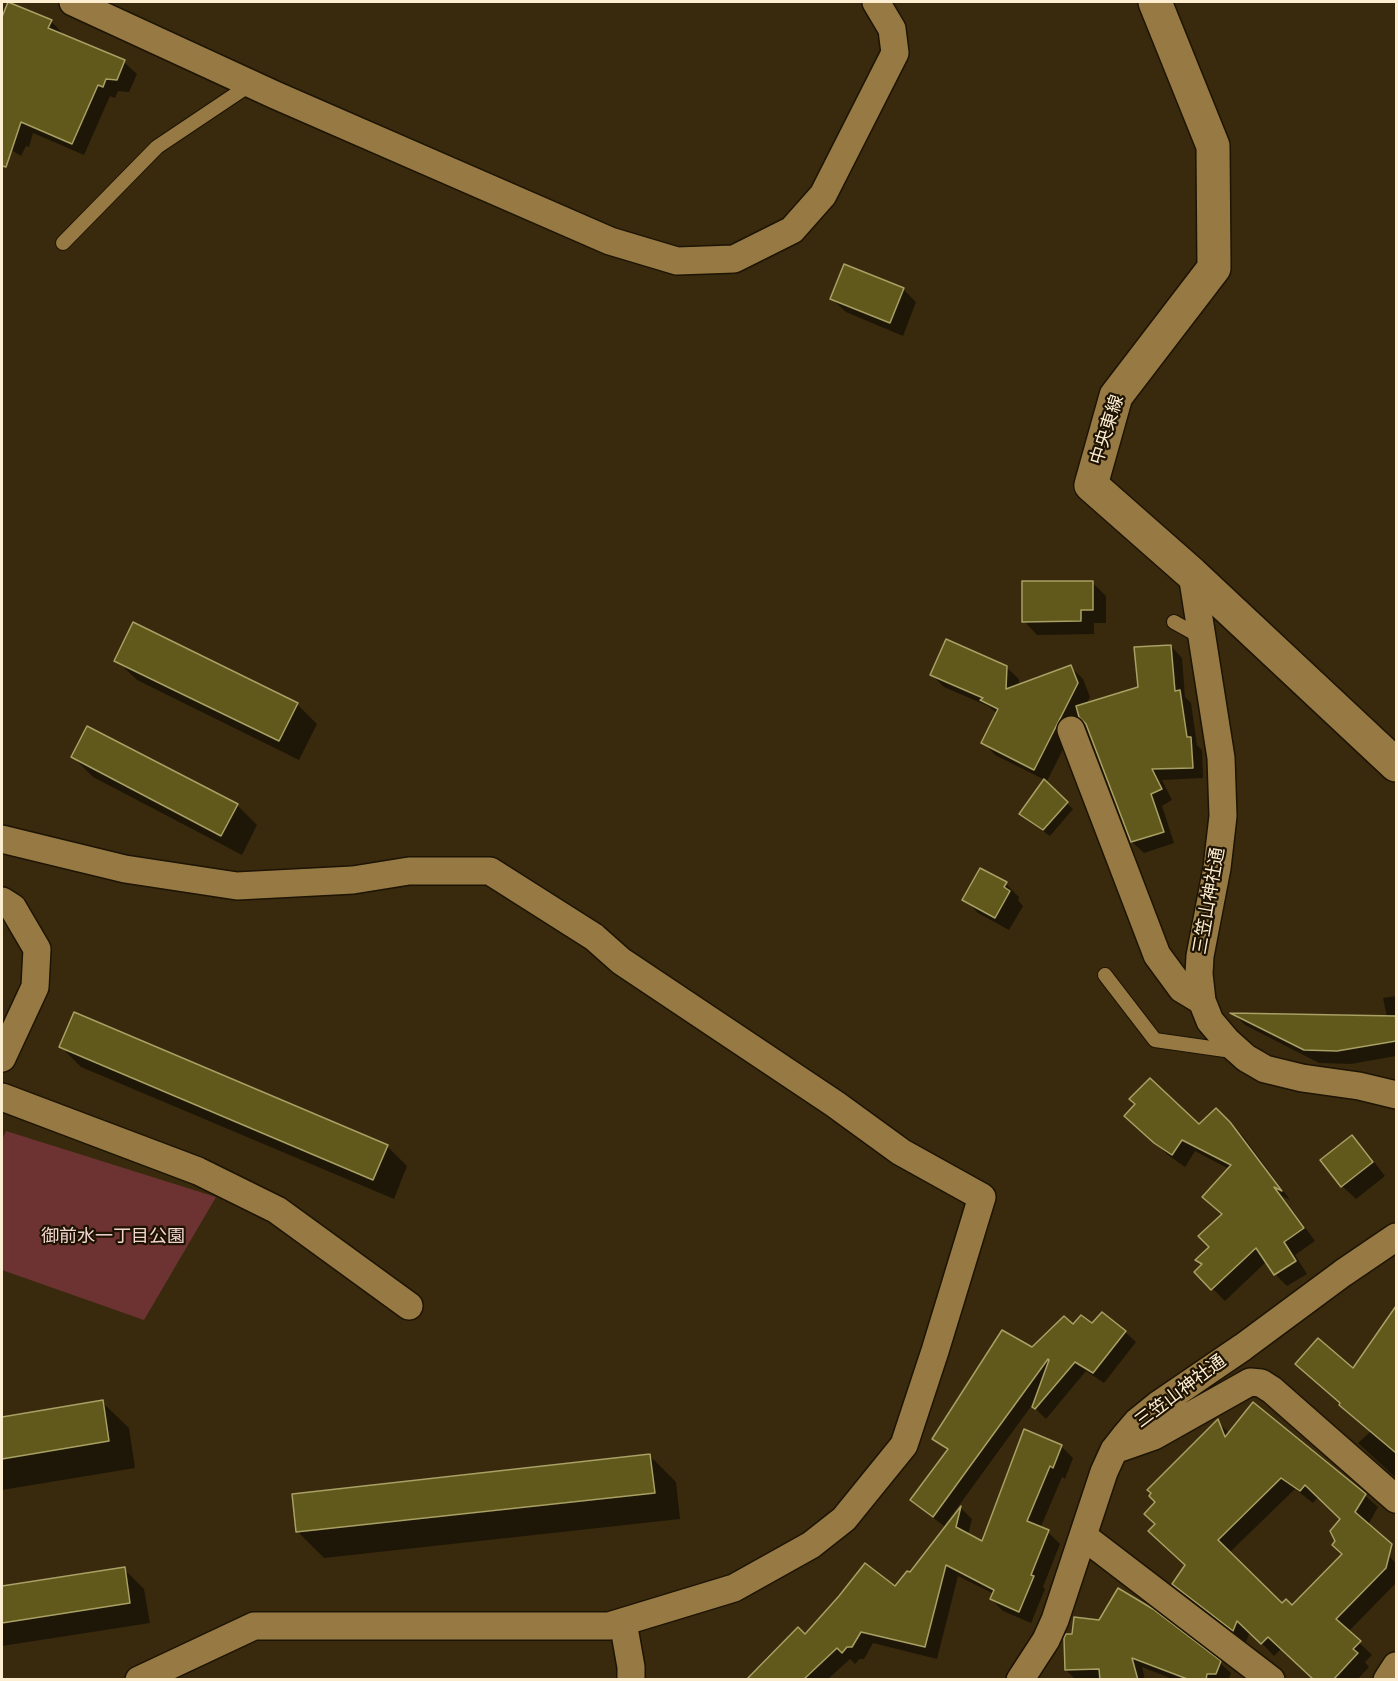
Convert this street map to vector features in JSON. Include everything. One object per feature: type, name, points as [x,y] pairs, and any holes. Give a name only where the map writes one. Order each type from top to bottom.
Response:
[{"type":"main road","name":"中央東線","points":[[1155,2],[1213,146],[1214,268],[1116,396],[1091,485],[1192,574],[1396,765]]},
{"type":"street","points":[[73,2],[251,84],[610,241],[677,261],[734,259],[792,230],[823,195],[895,53],[892,28],[876,2]]},
{"type":"street","name":"三笠山神社通","points":[[1192,574],[1221,758],[1223,816],[1218,868],[1200,956],[1202,1001],[1210,1021],[1227,1041],[1246,1058],[1265,1069],[1396,1095]]},
{"type":"street","points":[[1071,730],[1156,955],[1182,989],[1202,1001]]},
{"type":"street","points":[[2,839],[125,869],[237,886],[353,880],[409,871],[490,871],[594,937],[621,961],[835,1104],[901,1152],[982,1197],[904,1444],[844,1519],[812,1545],[734,1588],[609,1626],[254,1626],[139,1680]]},
{"type":"street","points":[[2,901],[13,908],[37,949],[35,987],[2,1058]]},
{"type":"street","points":[[2,1097],[198,1171],[277,1210],[408,1306]]},
{"type":"street","name":"三笠山神社通","points":[[1020,1680],[1046,1640],[1055,1620],[1100,1483],[1114,1450],[1137,1422],[1396,1236]]},
{"type":"street","points":[[1114,1450],[1154,1436],[1250,1382],[1261,1383],[1272,1390],[1396,1499]]},
{"type":"street","points":[[1083,1536],[1271,1680]]},
{"type":"street","points":[[623,1622],[631,1666],[631,1680]]},
{"type":"street","points":[[1387,1680],[1396,1666]]},
{"type":"lane","points":[[63,243],[157,147],[251,84]]},
{"type":"lane","points":[[1174,622],[1202,638]]},
{"type":"lane","points":[[1105,975],[1155,1040],[1239,1052]]},
{"type":"green space","name":"御前水一丁目公園","points":[[6,1131],[216,1197],[144,1320],[2,1270],[2,1140]]},
{"type":"building","points":[[8,2],[52,20],[48,28],[125,60],[117,80],[106,79],[103,87],[98,85],[72,144],[21,122],[6,167],[2,166],[2,17]]},
{"type":"building","points":[[844,264],[904,288],[890,323],[830,299]]},
{"type":"building","points":[[1022,581],[1093,581],[1093,610],[1081,610],[1081,621],[1022,622]]},
{"type":"building","points":[[133,622],[298,703],[279,741],[114,661]]},
{"type":"building","points":[[946,639],[1007,666],[1006,689],[1071,665],[1078,683],[1034,770],[981,743],[998,709],[980,700],[983,698],[930,675]]},
{"type":"building","points":[[1171,645],[1175,691],[1180,690],[1187,737],[1191,737],[1193,768],[1152,769],[1162,789],[1151,794],[1164,832],[1131,842],[1086,724],[1079,717],[1076,706],[1138,687],[1134,647]]},
{"type":"building","points":[[87,726],[238,804],[221,836],[71,757]]},
{"type":"building","points":[[1044,779],[1068,802],[1043,830],[1019,814]]},
{"type":"building","points":[[980,868],[1007,882],[1004,887],[1010,891],[995,918],[962,900]]},
{"type":"building","points":[[74,1012],[388,1145],[373,1180],[59,1047]]},
{"type":"building","points":[[1230,1013],[1396,1016],[1396,1041],[1337,1051],[1304,1050]]},
{"type":"building","points":[[1150,1078],[1199,1124],[1216,1108],[1230,1122],[1282,1191],[1274,1187],[1304,1228],[1284,1242],[1296,1261],[1274,1275],[1256,1248],[1211,1290],[1194,1272],[1202,1264],[1195,1260],[1209,1247],[1198,1236],[1222,1214],[1202,1197],[1231,1165],[1182,1140],[1172,1155],[1154,1143],[1124,1116],[1135,1104],[1129,1099]]},
{"type":"building","points":[[1352,1135],[1373,1162],[1341,1187],[1320,1160]]},
{"type":"building","points":[[1396,1306],[1396,1453],[1295,1364],[1318,1338],[1353,1368]]},
{"type":"building","points":[[1102,1312],[1126,1331],[1093,1373],[1075,1362],[1035,1409],[1032,1407],[1048,1359],[933,1517],[910,1500],[948,1449],[932,1439],[1002,1330],[1032,1347],[1064,1316],[1073,1324],[1081,1315],[1092,1323]]},
{"type":"building","points":[[103,1400],[109,1441],[2,1459],[2,1417]]},
{"type":"building","points":[[1253,1402],[1366,1494],[1355,1512],[1392,1544],[1386,1568],[1336,1619],[1361,1641],[1353,1649],[1358,1653],[1333,1680],[1314,1680],[1268,1637],[1261,1644],[1237,1621],[1233,1631],[1172,1584],[1185,1565],[1148,1531],[1155,1524],[1144,1514],[1155,1502],[1147,1490],[1218,1419],[1225,1437]],"holes":[[[1281,1478],[1300,1491],[1305,1485],[1340,1519],[1330,1531],[1335,1541],[1332,1545],[1342,1554],[1292,1605],[1286,1599],[1282,1603],[1218,1540]]]},
{"type":"building","points":[[1024,1429],[1062,1445],[1053,1468],[1050,1466],[1027,1521],[1049,1530],[1019,1612],[990,1599],[994,1590],[946,1565],[925,1647],[861,1632],[852,1647],[847,1647],[842,1653],[837,1648],[803,1680],[746,1680],[798,1627],[805,1634],[865,1563],[895,1586],[907,1571],[910,1572],[961,1506],[956,1527],[982,1541]]},
{"type":"building","points":[[650,1454],[655,1493],[296,1532],[292,1494]]},
{"type":"building","points":[[125,1567],[130,1603],[2,1623],[2,1586]]},
{"type":"building","points":[[1118,1588],[1153,1609],[1221,1661],[1216,1674],[1207,1674],[1206,1680],[1190,1680],[1132,1658],[1138,1680],[1100,1680],[1099,1669],[1065,1670],[1064,1638],[1066,1634],[1072,1634],[1074,1617],[1099,1620]]}]
